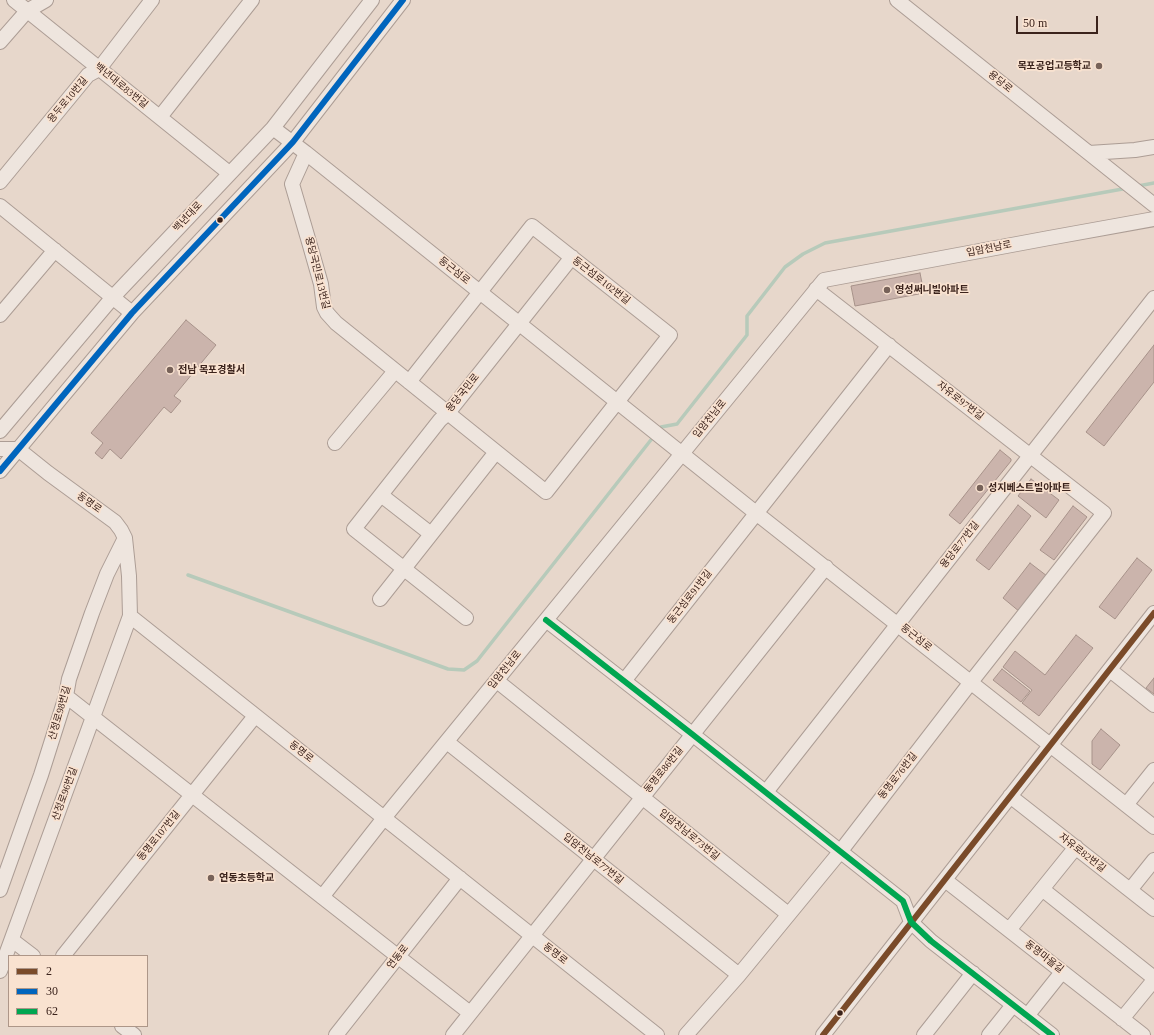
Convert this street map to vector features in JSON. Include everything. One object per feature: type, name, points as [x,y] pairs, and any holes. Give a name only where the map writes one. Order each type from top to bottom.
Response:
[{"type":"street","name":"백년대로83번길","points":[[14,0],[229,173]]},
{"type":"street","points":[[0,42],[27,11],[46,0]]},
{"type":"street","name":"용두로10번길","points":[[0,182],[88,75],[100,69],[152,0]]},
{"type":"street","points":[[160,117],[252,0]]},
{"type":"street","points":[[0,471],[132,313],[293,142],[403,0]]},
{"type":"street","name":"용당로","points":[[897,0],[1154,205]]},
{"type":"street","name":"백년대로","points":[[0,431],[113,297],[273,128],[366,2]]},
{"type":"street","name":"둥근섬로","points":[[273,128],[306,152],[756,513],[1154,827]]},
{"type":"street","points":[[1089,153],[1135,150],[1154,147]]},
{"type":"street","name":"용당국민로13번길","points":[[306,152],[292,184],[321,284],[324,307],[336,323],[496,452],[546,492],[617,401]]},
{"type":"street","points":[[0,206],[132,313]]},
{"type":"street","name":"입암천남로","points":[[322,897],[384,818],[448,742],[546,620],[680,451],[824,280],[1154,219]]},
{"type":"street","name":"둥근섬로102번길","points":[[480,292],[532,226],[572,257],[670,335],[617,401]]},
{"type":"street","points":[[0,315],[54,250]]},
{"type":"street","name":"용당국민로","points":[[404,569],[354,529],[572,257]]},
{"type":"street","name":"자유로97번길","points":[[816,289],[1104,513]]},
{"type":"street","points":[[409,382],[480,292]]},
{"type":"street","name":"용당로77번길","points":[[766,792],[1154,298]]},
{"type":"street","name":"둥근섬로91번길","points":[[624,681],[889,346]]},
{"type":"street","points":[[335,443],[395,371]]},
{"type":"street","points":[[0,449],[18,449]]},
{"type":"street","name":"동명로","points":[[18,449],[115,522],[122,530],[125,538],[129,576],[130,616],[657,1035]]},
{"type":"street","points":[[380,599],[496,452]]},
{"type":"street","points":[[381,495],[431,534]]},
{"type":"street","name":"동명로76번길","points":[[686,1035],[739,975],[840,852],[1104,513]]},
{"type":"street","name":"산정로98번길","points":[[0,890],[41,775],[66,696],[69,679],[92,613],[107,574],[125,538]]},
{"type":"street","name":"동명로86번길","points":[[453,1035],[826,567]]},
{"type":"street","points":[[404,569],[466,618]]},
{"type":"street","points":[[823,1035],[1154,613]]},
{"type":"street","name":"산정로96번길","points":[[0,971],[130,616]]},
{"type":"street","points":[[546,620],[903,901],[911,922],[931,940],[1052,1035]]},
{"type":"street","points":[[1110,670],[1154,705]]},
{"type":"street","name":"입암천남로73번길","points":[[497,681],[788,914]]},
{"type":"street","points":[[66,696],[470,1013]]},
{"type":"street","name":"동명로107번길","points":[[64,955],[255,716]]},
{"type":"street","name":"입암천남로77번길","points":[[448,742],[739,975]]},
{"type":"street","points":[[1126,805],[1154,770]]},
{"type":"street","name":"자유로82번길","points":[[1010,796],[1154,910]]},
{"type":"street","points":[[1009,930],[1076,847]]},
{"type":"street","points":[[1130,890],[1154,860]]},
{"type":"street","name":"연동로","points":[[336,1035],[460,878]]},
{"type":"street","name":"동명마을길","points":[[945,880],[1143,1035]]},
{"type":"street","points":[[1042,889],[1154,979],[1122,1019]]},
{"type":"street","points":[[12,940],[32,955]]},
{"type":"street","points":[[1027,1016],[1062,972]]},
{"type":"street","points":[[924,1035],[973,973]]},
{"type":"street","points":[[989,1035],[1013,1005]]},
{"type":"street","points":[[123,1027],[134,1035]]},
{"type":"building","name":"영성써니빌아파트","points":[[920,273],[924,293],[855,306],[851,286]]},
{"type":"building","name":"전남 목포경찰서","points":[[186,320],[216,345],[174,396],[181,401],[171,413],[164,407],[121,459],[110,449],[102,459],[95,453],[103,443],[91,433]]},
{"type":"building","points":[[1154,345],[1154,382],[1104,446],[1086,432]]},
{"type":"building","name":"성지베스트빌아파트","points":[[1000,450],[1011,459],[1011,461],[960,524],[949,515]]},
{"type":"building","points":[[1031,479],[1059,500],[1046,518],[1018,496]]},
{"type":"building","points":[[1018,505],[1031,516],[989,570],[976,560]]},
{"type":"building","points":[[1073,506],[1087,517],[1054,560],[1040,550]]},
{"type":"building","points":[[1137,558],[1152,570],[1115,619],[1099,607]]},
{"type":"building","points":[[1030,563],[1047,576],[1020,612],[1003,598]]},
{"type":"building","points":[[1076,635],[1093,648],[1039,716],[1022,703],[1032,690],[1003,667],[1015,651],[1045,675]]},
{"type":"building","points":[[1002,669],[1030,691],[1021,702],[993,680]]},
{"type":"building","points":[[1154,678],[1154,694],[1146,688]]},
{"type":"building","points":[[1101,729],[1120,745],[1100,770],[1092,764],[1092,741]]},
{"type":"waterway","points":[[1138,186],[1154,183]]},
{"type":"waterway","points":[[658,431],[661,427],[677,424],[747,335],[747,316],[785,267],[803,254],[825,243],[1128,188]]},
{"type":"waterway","points":[[188,575],[448,669],[464,670],[477,661],[654,436]]},
{"type":"transit line","name":"30","points":[[0,471],[132,313],[293,142],[403,0]]},
{"type":"transit line","name":"2","points":[[823,1035],[1154,613]]},
{"type":"transit line","name":"62","points":[[546,620],[903,901],[911,922],[931,941],[1052,1035]]},
{"type":"place","name":"목포공업고등학교","points":[[1099,66]]},
{"type":"place","name":"영성써니빌아파트","points":[[887,290]]},
{"type":"place","name":"전남 목포경찰서","points":[[170,370]]},
{"type":"place","name":"성지베스트빌아파트","points":[[980,488]]},
{"type":"place","name":"연동초등학교","points":[[211,878]]}]
